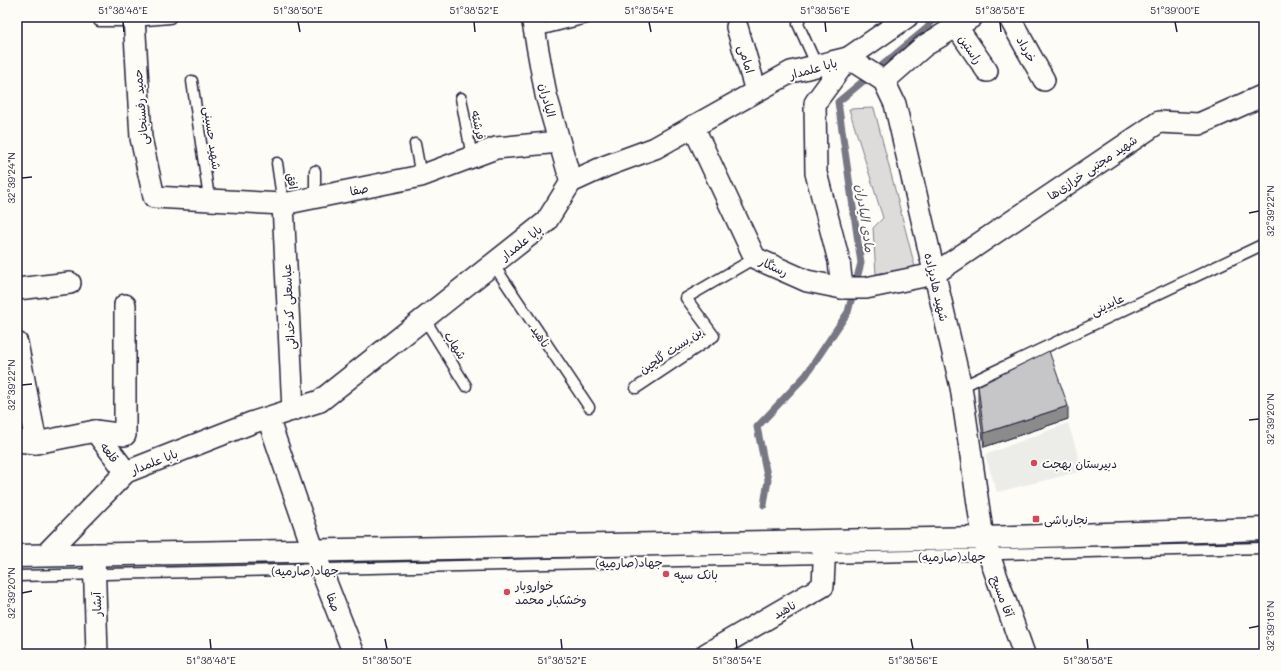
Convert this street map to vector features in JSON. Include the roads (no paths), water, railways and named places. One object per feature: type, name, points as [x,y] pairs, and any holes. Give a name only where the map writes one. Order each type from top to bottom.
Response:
[{"type":"main road","name":"جهاد(صارمیه)","points":[[17,556],[45,555],[94,565],[314,549],[824,549],[985,547],[1264,529]]},
{"type":"street","points":[[842,288],[839,261],[816,173],[815,103],[848,58],[907,17]]},
{"type":"street","name":"خرداد","points":[[1009,17],[1044,80]]},
{"type":"street","name":"حمید رفسنجانی","points":[[134,19],[141,138],[154,197]]},
{"type":"street","points":[[848,58],[884,81],[924,46],[964,22]]},
{"type":"street","name":"راستین","points":[[964,22],[987,71]]},
{"type":"street","name":"الیادران","points":[[533,24],[546,95],[571,182]]},
{"type":"street","name":"امامی","points":[[737,27],[756,91]]},
{"type":"street","name":"بابا علمدار","points":[[45,555],[126,472],[268,418],[320,401],[546,222],[571,182],[606,166],[655,148],[791,72],[848,58]]},
{"type":"street","name":"شهید هادیزاده","points":[[884,81],[895,104],[961,387],[985,547]]},
{"type":"street","name":"شهید مجتبی خرازی‌ها","points":[[934,274],[1159,122],[1199,124],[1264,95]]},
{"type":"street","name":"رستگار","points":[[693,126],[755,258],[807,281],[842,288],[866,288],[934,274]]},
{"type":"street","name":"صفا","points":[[154,197],[209,198],[283,204],[421,176],[496,148],[559,142]]},
{"type":"street","name":"عباسعلی کدخدائی","points":[[283,204],[293,410]]},
{"type":"street","points":[[17,289],[70,283]]},
{"type":"street","points":[[18,353],[26,442],[95,431],[125,435],[125,305]]},
{"type":"street","points":[[268,418],[314,549]]},
{"type":"street","name":"قلعه","points":[[95,431],[126,472]]},
{"type":"street","name":"آقا مسیح","points":[[985,547],[1024,654]]},
{"type":"street","name":"صفا","points":[[314,549],[354,654]]},
{"type":"street","name":"ناهید","points":[[706,654],[823,586],[824,549]]},
{"type":"street","name":"آبشار","points":[[94,565],[97,654]]},
{"type":"lane","points":[[533,24],[590,17]]},
{"type":"lane","points":[[800,17],[798,24],[817,66]]},
{"type":"lane","points":[[99,21],[170,18]]},
{"type":"lane","name":"شهید حسینی","points":[[192,81],[209,198]]},
{"type":"lane","name":"فرشته","points":[[461,98],[472,158]]},
{"type":"lane","points":[[415,144],[421,176]]},
{"type":"lane","name":"افق","points":[[277,163],[283,204]]},
{"type":"lane","points":[[314,198],[315,171]]},
{"type":"lane","name":"عابدینی","points":[[961,387],[1264,244]]},
{"type":"lane","name":"بن بست گلچین","points":[[636,388],[714,336],[686,298],[755,258]]},
{"type":"lane","name":"ناهید","points":[[492,264],[589,407]]},
{"type":"lane","name":"شهاب","points":[[424,318],[466,386]]},
{"type":"lane","name":"جهاد(صارمیه)","points":[[985,547],[1264,548]]},
{"type":"lane","name":"جهاد(صارمیه)","points":[[17,576],[94,565],[322,570],[824,549]]},
{"type":"waterway","name":"مادی الیادران","points":[[764,505],[768,480],[757,427],[806,375],[848,312],[861,263],[838,102],[927,28],[935,17]]},
{"type":"place","name":"دبیرستان بهجت","points":[[1034,463]]},
{"type":"place","name":"نجارباشی","points":[[1036,519]]},
{"type":"place","name":"بانک سپه","points":[[666,574]]},
{"type":"place","name":"خواروبار وخشکبار محمد","points":[[507,592]]}]
